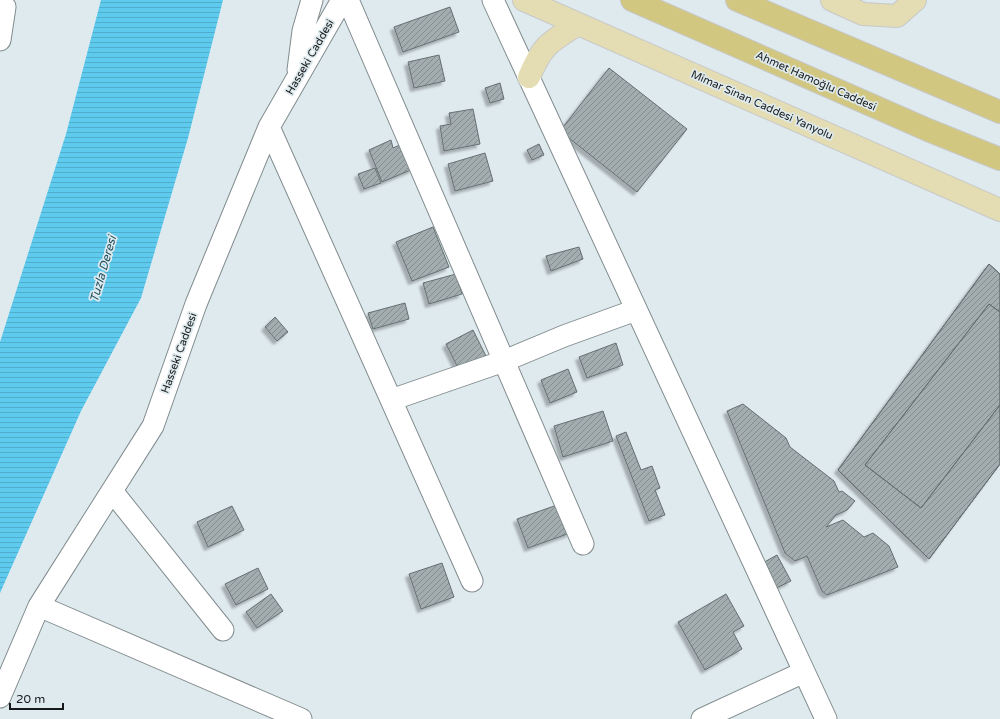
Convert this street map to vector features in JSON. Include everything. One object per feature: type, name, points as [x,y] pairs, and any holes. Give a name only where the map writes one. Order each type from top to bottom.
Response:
[{"type":"highway","name":"Ahmet Hamoğlu Caddesi","points":[[632,0],[920,127],[1000,160]]},
{"type":"highway","points":[[737,0],[1000,112]]},
{"type":"main road","name":"Mimar Sinan Caddesi Yanyolu","points":[[524,0],[1000,210]]},
{"type":"main road","points":[[832,0],[863,14],[897,16],[915,0]]},
{"type":"main road","points":[[528,77],[538,57],[546,46],[578,24]]},
{"type":"street","points":[[297,79],[303,31],[312,0]]},
{"type":"street","name":"Hasseki Caddesi","points":[[0,697],[39,606],[153,426],[196,304],[269,128],[342,0]]},
{"type":"street","points":[[348,0],[583,544]]},
{"type":"street","points":[[493,0],[826,719]]},
{"type":"street","points":[[0,4],[5,6],[0,40]]},
{"type":"street","points":[[269,128],[472,581]]},
{"type":"street","points":[[391,400],[504,361],[564,336],[636,310]]},
{"type":"street","points":[[112,491],[223,630]]},
{"type":"street","points":[[39,606],[301,719]]},
{"type":"street","points":[[702,719],[804,672]]},
{"type":"water","name":"Tuzla Deresi","points":[[101,0],[223,0],[188,138],[141,298],[81,411],[0,593],[0,342],[66,134]]},
{"type":"building","points":[[450,7],[459,32],[403,52],[394,27]]},
{"type":"building","points":[[439,55],[445,81],[414,88],[408,62]]},
{"type":"building","points":[[609,68],[687,129],[637,192],[560,131]]},
{"type":"building","points":[[500,83],[504,99],[490,103],[485,88]]},
{"type":"building","points":[[473,109],[480,144],[444,151],[440,126],[451,124],[449,113]]},
{"type":"building","points":[[391,140],[393,148],[402,144],[413,169],[382,182],[369,150]]},
{"type":"building","points":[[539,144],[544,155],[532,160],[527,150]]},
{"type":"building","points":[[485,153],[493,181],[455,191],[448,164]]},
{"type":"building","points":[[375,168],[381,183],[364,189],[358,174]]},
{"type":"building","points":[[433,227],[449,267],[412,281],[396,242]]},
{"type":"building","points":[[579,247],[583,259],[551,271],[546,256]]},
{"type":"building","points":[[989,264],[1000,274],[1000,312],[989,304],[865,465],[921,508],[1000,405],[1000,464],[929,559],[838,470]]},
{"type":"building","points":[[989,264],[1000,274],[1000,464],[929,559],[838,470]]},
{"type":"building","points":[[456,274],[462,294],[429,304],[423,283]]},
{"type":"building","points":[[405,303],[409,319],[373,329],[368,313]]},
{"type":"building","points":[[989,304],[1000,312],[1000,405],[921,508],[865,465]]},
{"type":"building","points":[[275,317],[288,332],[277,341],[265,327]]},
{"type":"building","points":[[473,330],[487,358],[460,372],[446,344]]},
{"type":"building","points":[[616,343],[623,365],[587,378],[579,357]]},
{"type":"building","points":[[568,369],[577,392],[550,403],[541,380]]},
{"type":"building","points":[[743,404],[786,438],[790,447],[834,481],[839,492],[842,491],[855,501],[847,510],[836,515],[826,527],[843,520],[864,537],[873,533],[889,546],[898,567],[827,595],[822,591],[807,556],[795,561],[785,553],[727,411]]},
{"type":"building","points":[[603,411],[613,441],[563,457],[554,426]]},
{"type":"building","points":[[626,432],[641,470],[652,466],[660,488],[655,490],[665,515],[649,521],[616,436]]},
{"type":"building","points":[[560,504],[570,533],[528,548],[517,519]]},
{"type":"building","points":[[232,506],[244,530],[208,547],[197,522]]},
{"type":"building","points":[[777,555],[791,581],[774,589],[761,564]]},
{"type":"building","points":[[442,563],[454,597],[421,609],[409,574]]},
{"type":"building","points":[[258,568],[268,589],[236,605],[225,584]]},
{"type":"building","points":[[271,594],[283,611],[257,628],[246,612]]},
{"type":"building","points":[[726,594],[744,626],[733,632],[742,649],[705,670],[678,622]]}]
